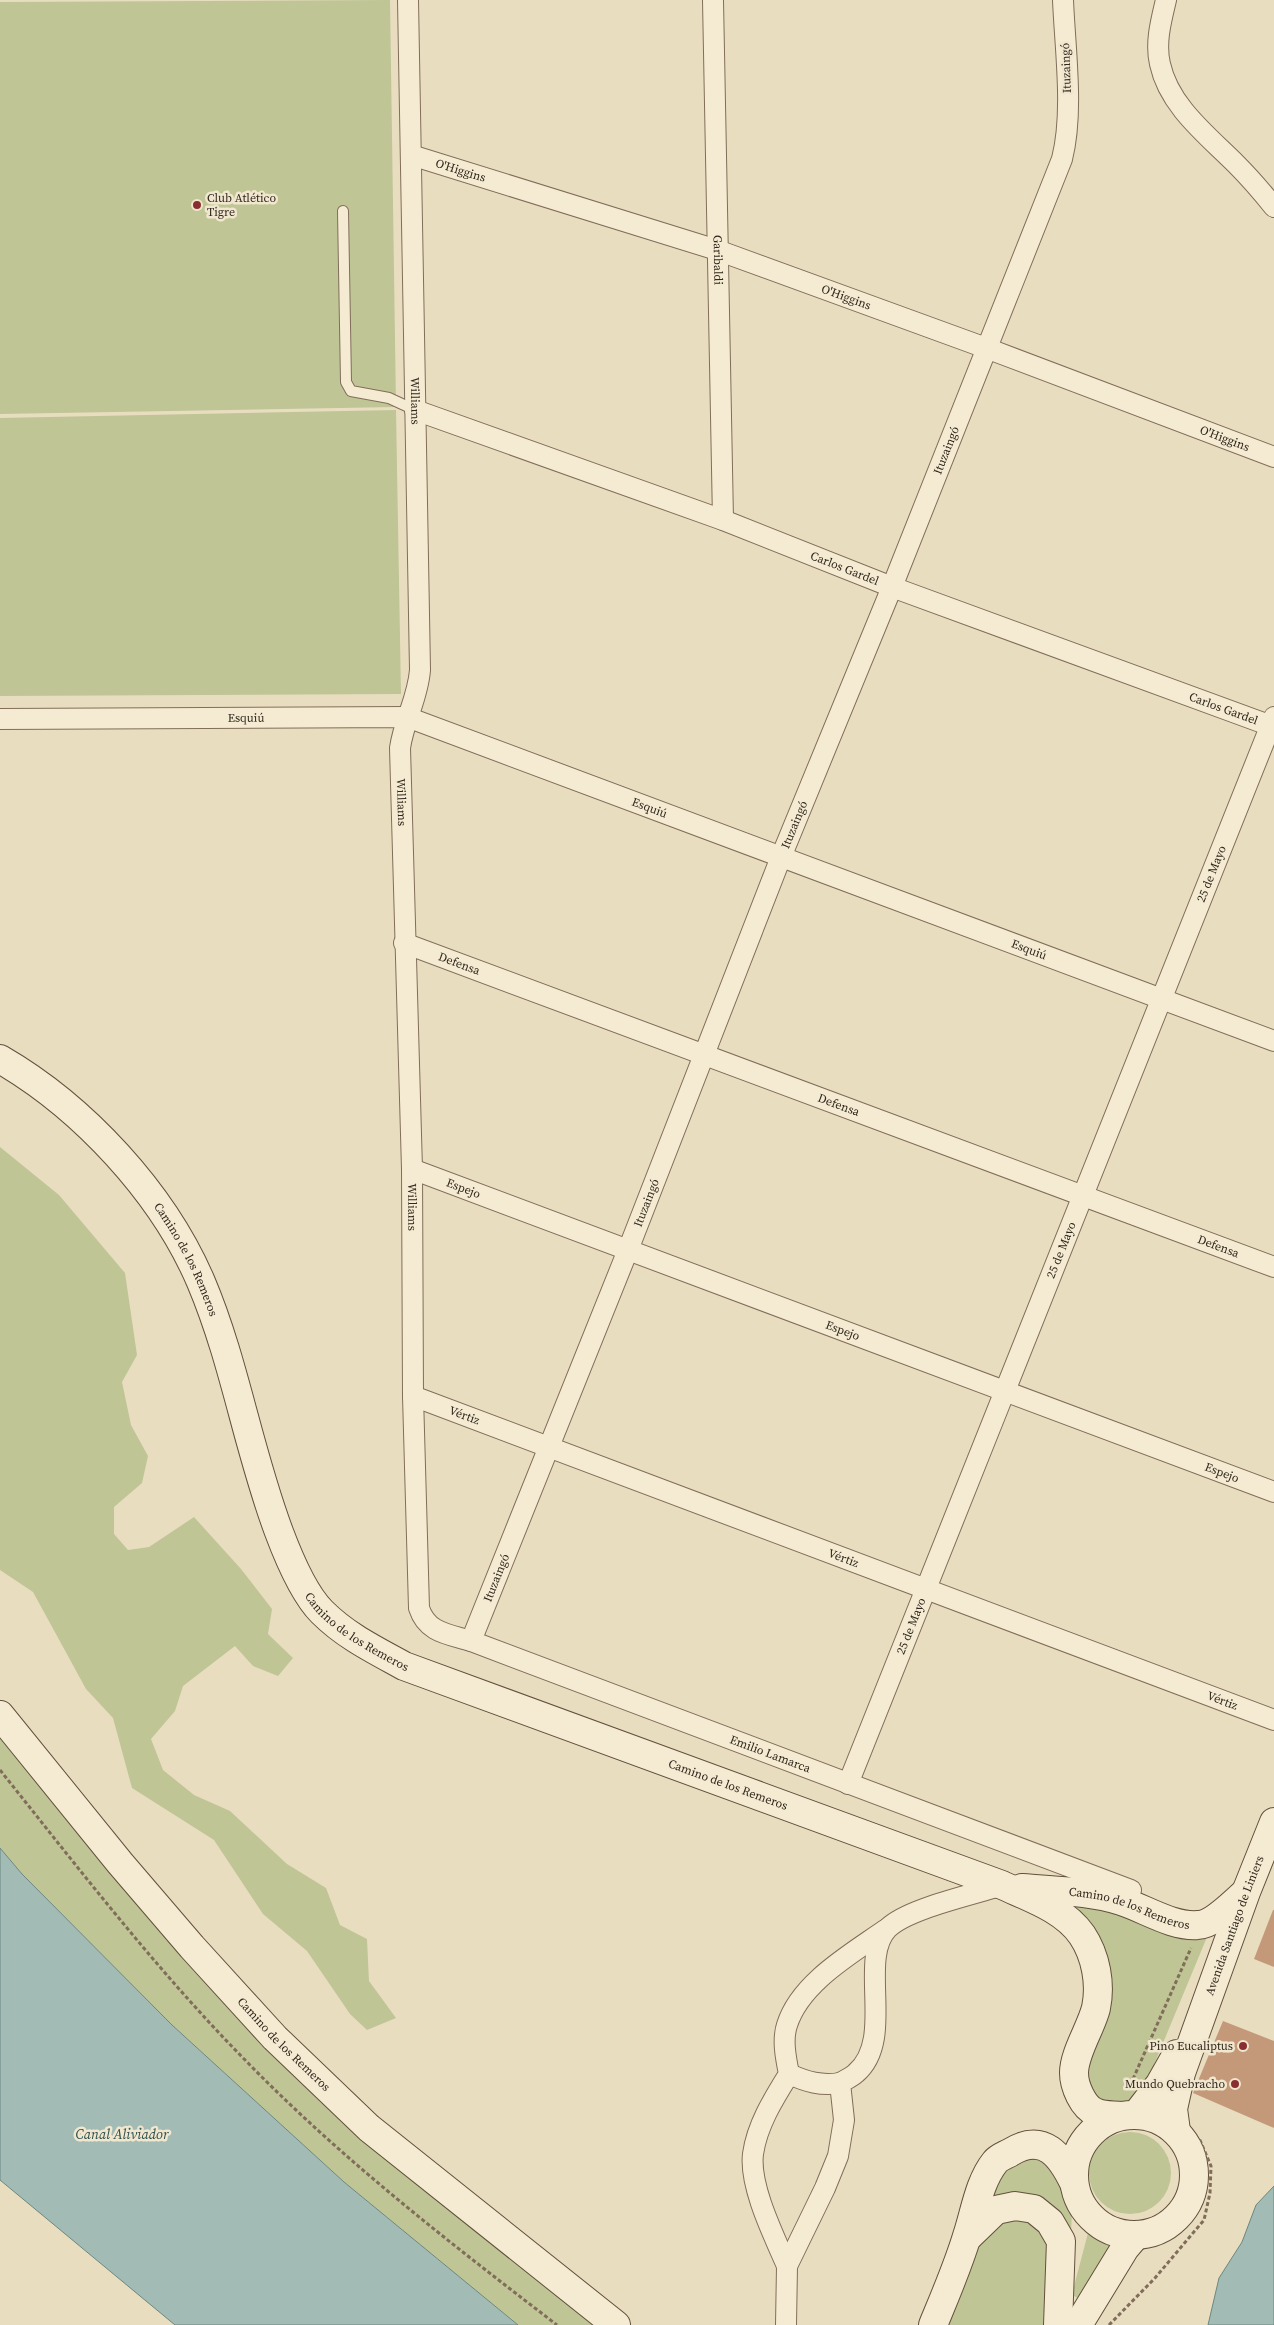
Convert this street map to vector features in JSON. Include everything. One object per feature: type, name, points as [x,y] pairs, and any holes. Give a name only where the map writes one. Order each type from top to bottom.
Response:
[{"type":"main road","name":"Camino de los Remeros","points":[[0,1059],[60,1101],[98,1136],[129,1168],[170,1224],[201,1282],[221,1337],[271,1508],[292,1565],[321,1611],[358,1642],[404,1666],[1002,1886],[1039,1902],[1065,1918],[1081,1934],[1090,1950],[1096,1972],[1097,1999],[1074,2073],[1079,2096],[1092,2111],[1102,2114],[1128,2115]]},
{"type":"main road","name":"Camino de los Remeros","points":[[0,1715],[132,1877],[275,2038],[369,2128],[616,2325]]},
{"type":"main road","name":"Avenida Santiago de Liniers","points":[[1187,2133],[1173,2109],[1181,2073],[1246,1892],[1274,1822]]},
{"type":"main road","name":"Camino de los Remeros","points":[[1002,1886],[1102,1897],[1121,1901],[1179,1924],[1200,1926],[1218,1916],[1246,1892]]},
{"type":"main road","name":"Avenida Santiago de Liniers","points":[[1128,2115],[1160,2084],[1206,2000]]},
{"type":"main road","points":[[933,2325],[967,2238],[987,2175],[996,2160],[1029,2144],[1044,2146],[1056,2153],[1063,2162],[1078,2194],[1092,2218],[1105,2228],[1120,2233],[1136,2235],[1156,2231],[1173,2221],[1186,2206],[1193,2187],[1194,2167],[1188,2148],[1187,2133],[1150,2117],[1128,2115],[1104,2122],[1090,2133],[1080,2148],[1074,2165],[1078,2194],[1079,2232],[1058,2325]]},
{"type":"main road","points":[[967,2238],[996,2210],[1015,2206],[1034,2209],[1050,2222],[1061,2241],[1058,2325]]},
{"type":"main road","points":[[1078,2325],[1125,2248],[1136,2235]]},
{"type":"street","name":"Williams","points":[[408,0],[420,670],[419,689],[406,717],[400,748],[404,943],[412,1169],[413,1396],[419,1608]]},
{"type":"street","name":"Garibaldi","points":[[712,0],[723,520]]},
{"type":"street","name":"Ituzaingó","points":[[471,1642],[628,1250],[781,857],[892,587],[1062,159],[1067,141],[1063,0]]},
{"type":"street","points":[[1166,0],[1160,23],[1158,48],[1160,64],[1166,84],[1178,104],[1274,207]]},
{"type":"street","name":"O'Higgins","points":[[411,155],[717,250],[986,348],[1274,457]]},
{"type":"street","name":"Carlos Gardel","points":[[415,410],[723,520],[892,587],[1273,724]]},
{"type":"street","name":"Esquiú","points":[[0,719],[406,717],[1274,1041]]},
{"type":"street","name":"25 de Mayo","points":[[848,1784],[1273,724]]},
{"type":"street","name":"Defensa","points":[[404,943],[1274,1267]]},
{"type":"street","name":"Espejo","points":[[412,1169],[1274,1492]]},
{"type":"street","name":"Vértiz","points":[[413,1396],[1274,1720]]},
{"type":"street","name":"Emilio Lamarca","points":[[419,1608],[422,1618],[431,1628],[1131,1890]]},
{"type":"street","points":[[786,2325],[787,2266],[760,2200],[753,2155],[771,2102],[789,2074],[785,2055],[786,2026],[797,2005],[816,1982],[839,1962],[889,1927],[912,1914],[1002,1886]]},
{"type":"street","points":[[789,2074],[806,2082],[826,2085],[840,2083],[857,2073],[868,2057],[875,2034],[877,1952],[881,1937],[889,1927]]},
{"type":"street","points":[[787,2266],[825,2188],[838,2156],[844,2120],[840,2083]]},
{"type":"lane","points":[[343,211],[346,382],[351,391],[389,398],[415,410]]},
{"type":"path","points":[[1130,2085],[1194,1940]]},
{"type":"path","points":[[1109,2325],[1155,2278],[1204,2220],[1210,2194],[1210,2166],[1187,2133]]},
{"type":"green space","name":"Club Atlético Tigre","points":[[390,0],[396,407],[0,414],[0,2]]},
{"type":"green space","points":[[396,410],[401,694],[0,696],[0,418]]},
{"type":"green space","points":[[0,1147],[59,1195],[125,1273],[137,1355],[122,1382],[131,1425],[148,1456],[142,1483],[114,1507],[114,1534],[128,1550],[149,1547],[194,1517],[241,1569],[272,1609],[268,1634],[293,1658],[278,1676],[253,1666],[235,1646],[183,1686],[175,1711],[151,1739],[163,1770],[194,1795],[230,1811],[287,1864],[326,1888],[340,1925],[367,1939],[369,1981],[396,2018],[367,2030],[350,2014],[307,1951],[263,1914],[214,1840],[132,1788],[113,1718],[86,1689],[33,1592],[0,1570]]},
{"type":"green space","points":[[0,1733],[336,2113],[601,2325],[518,2325],[344,2182],[172,2025],[22,1874],[0,1848]]},
{"type":"green space","points":[[1070,1901],[1106,1909],[1172,1937],[1186,1939],[1207,1937],[1141,2096],[1131,2105],[1096,2103],[1084,2081],[1100,2020],[1069,1912]]},
{"type":"green space","points":[[1130,2132],[1146,2135],[1159,2144],[1168,2157],[1171,2173],[1168,2189],[1159,2202],[1146,2211],[1130,2214],[1114,2211],[1101,2202],[1092,2189],[1089,2173],[1092,2157],[1101,2144],[1114,2135]]},
{"type":"green space","points":[[1034,2154],[1062,2177],[1072,2210],[1071,2234],[990,2202],[998,2168]]},
{"type":"green space","points":[[998,2217],[1036,2223],[1049,2245],[1043,2325],[941,2325],[976,2237]]},
{"type":"green space","points":[[1088,2233],[1113,2243],[1081,2300],[1074,2296],[1073,2290]]},
{"type":"water","name":"Canal Aliviador","points":[[0,1848],[22,1874],[172,2025],[344,2182],[518,2325],[175,2325],[0,2180]]},
{"type":"water","points":[[1274,2186],[1274,2325],[1208,2325],[1219,2278],[1242,2242],[1256,2205]]},
{"type":"building","points":[[1274,1910],[1274,1967],[1254,1959]]},
{"type":"building","name":"Mundo Quebracho","points":[[1223,2021],[1274,2041],[1274,2128],[1193,2093]]},
{"type":"place","name":"Club Atlético Tigre","points":[[197,205]]},
{"type":"place","name":"Pino Eucaliptus","points":[[1243,2046]]},
{"type":"place","name":"Mundo Quebracho","points":[[1235,2084]]}]
